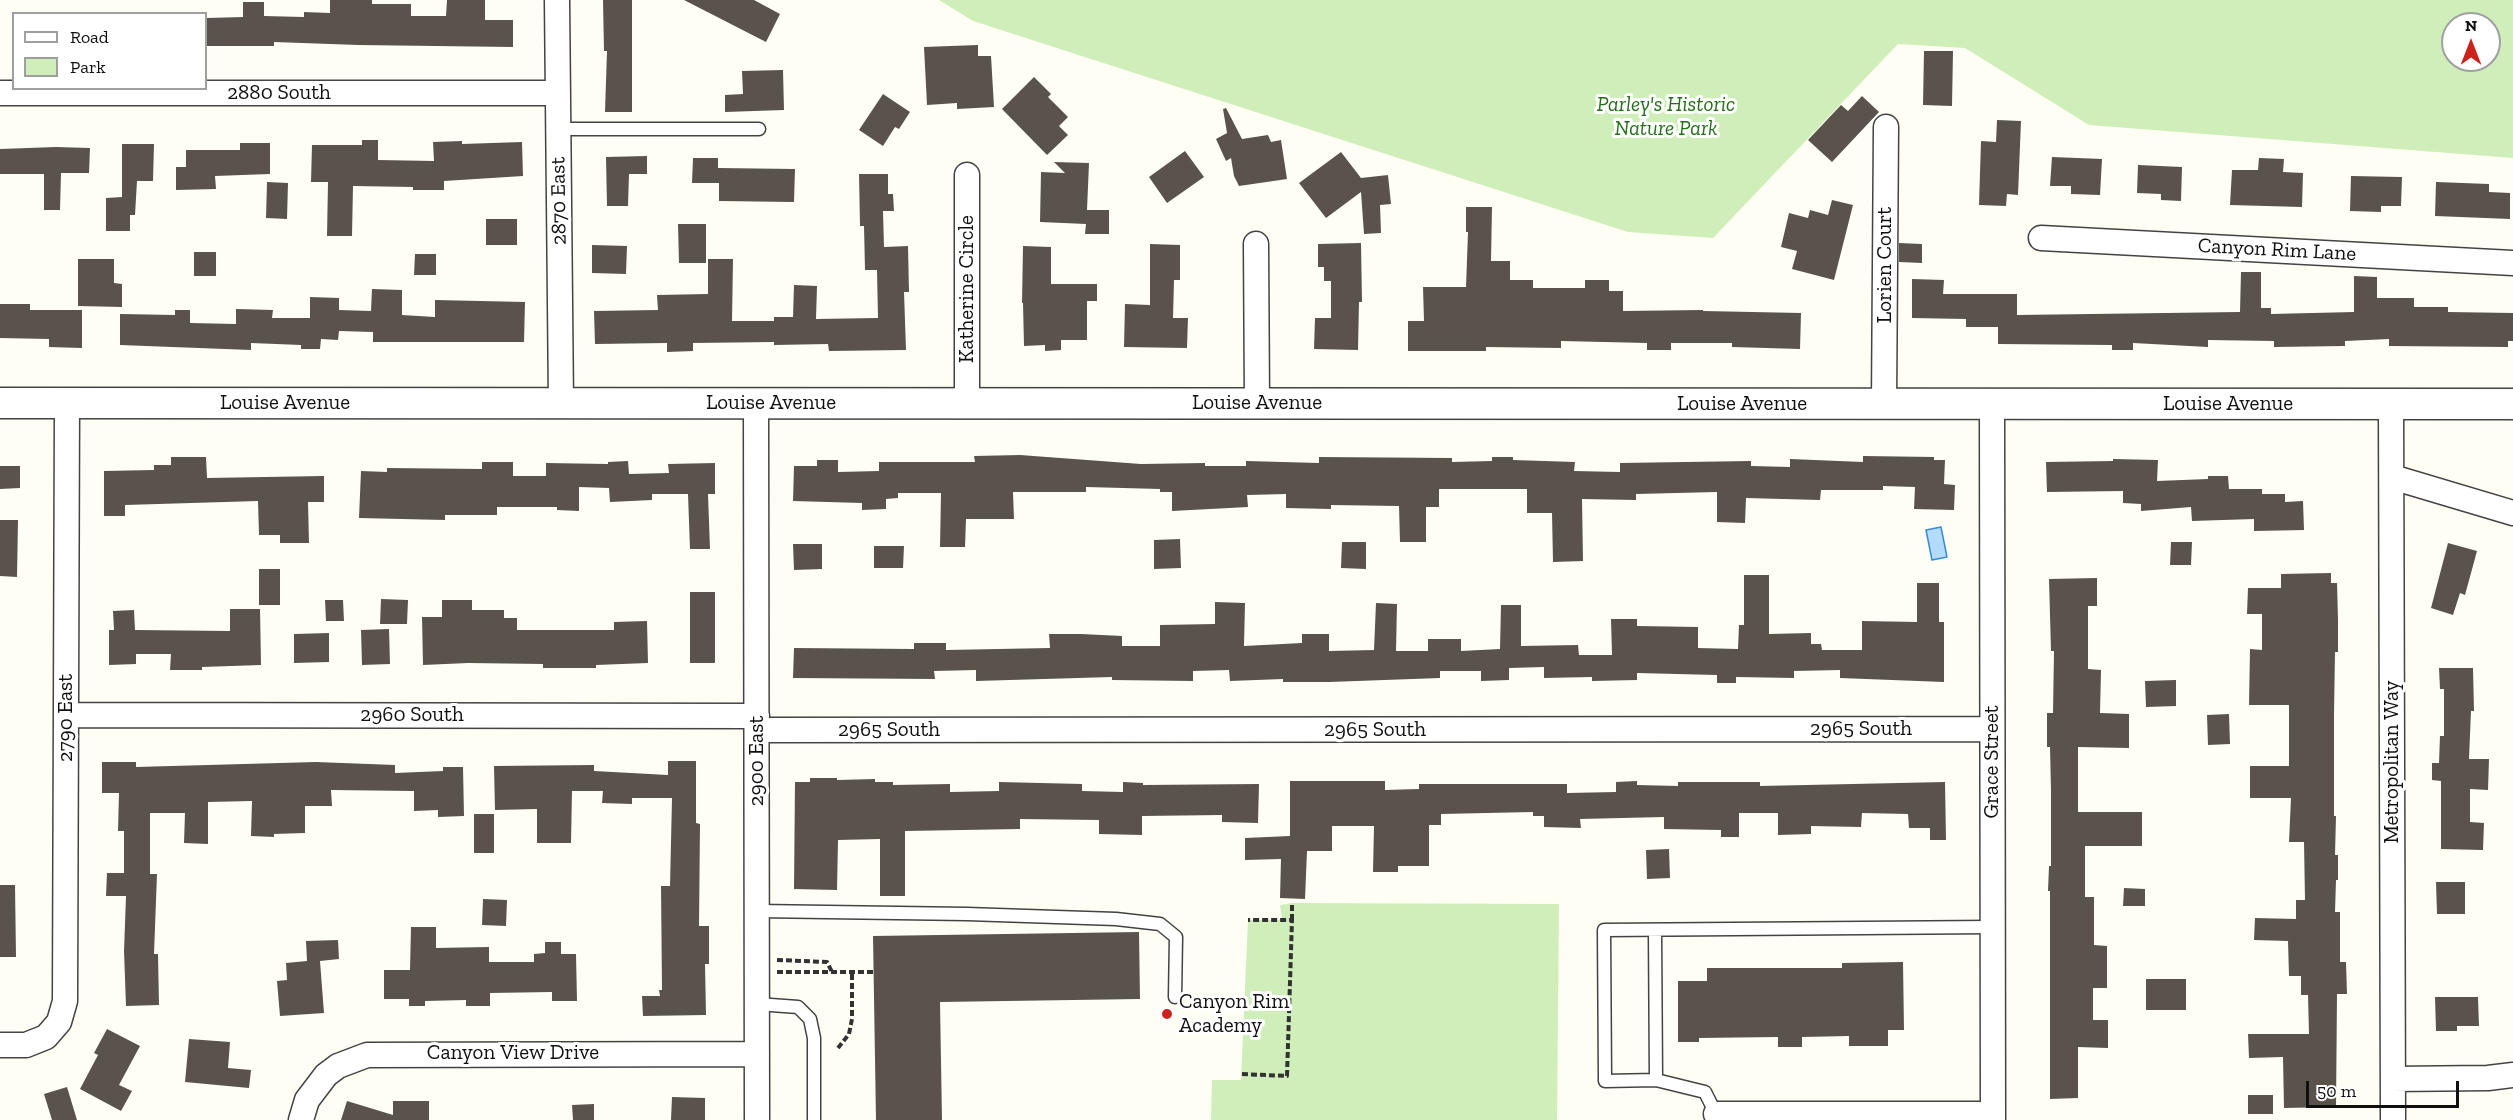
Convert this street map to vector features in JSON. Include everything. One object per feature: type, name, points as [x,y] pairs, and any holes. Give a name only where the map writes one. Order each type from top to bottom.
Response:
[{"type":"street","name":"2870 East","points":[[557,0],[561,403]]},
{"type":"street","name":"2880 South","points":[[0,93],[557,93]]},
{"type":"street","name":"Lorien Court","points":[[1884,404],[1886,127]]},
{"type":"street","name":"Katherine Circle","points":[[967,175],[968,403]]},
{"type":"street","name":"Canyon Rim Lane","points":[[2041,238],[2513,263]]},
{"type":"street","points":[[1256,244],[1257,403]]},
{"type":"street","name":"Louise Avenue","points":[[0,403],[2513,404]]},
{"type":"street","name":"2790 East","points":[[0,1045],[36,1042],[54,1031],[63,1013],[66,995],[67,403]]},
{"type":"street","name":"2900 East","points":[[756,403],[757,1120]]},
{"type":"street","name":"Grace Street","points":[[1992,404],[1993,1117]]},
{"type":"street","name":"Metropolitan Way","points":[[2391,404],[2393,1120]]},
{"type":"street","points":[[2392,477],[2513,513]]},
{"type":"street","name":"2960 South","points":[[66,715],[757,723]]},
{"type":"street","name":"2965 South","points":[[757,723],[1992,729]]},
{"type":"street","name":"Canyon View Drive","points":[[301,1120],[307,1100],[326,1075],[338,1066],[367,1055],[757,1054]]},
{"type":"street","points":[[2393,1079],[2488,1078],[2513,1075]]},
{"type":"street","points":[[1716,1114],[1993,1117]]},
{"type":"lane","points":[[558,129],[759,129]]},
{"type":"lane","points":[[757,911],[1116,919],[1160,924],[1176,937],[1175,997]]},
{"type":"lane","points":[[1716,1114],[1705,1092],[1656,1080],[1605,1081],[1604,930],[1992,927]]},
{"type":"lane","points":[[1655,930],[1656,1080]]},
{"type":"lane","points":[[757,1004],[798,1007],[810,1019],[814,1038],[814,1120]]},
{"type":"path","points":[[1242,1074],[1287,1076],[1292,903]]},
{"type":"path","points":[[1248,920],[1292,920]]},
{"type":"path","points":[[776,960],[827,962],[832,972]]},
{"type":"path","points":[[776,972],[874,972]]},
{"type":"path","points":[[838,1048],[849,1034],[852,1019],[852,972]]},
{"type":"green space","name":"Parley's Historic Nature Park","points":[[939,0],[2513,0],[2513,158],[2089,125],[1965,48],[1898,44],[1713,238],[1628,232],[973,21]]},
{"type":"green space","points":[[1292,903],[1559,904],[1557,1120],[1211,1120],[1212,1080],[1241,1080],[1248,920],[1282,920],[1280,905]]},
{"type":"water","points":[[1941,527],[1947,557],[1932,560],[1926,530]]},
{"type":"building","points":[[330,0],[372,0],[372,4],[411,4],[411,16],[446,16],[447,0],[485,0],[485,20],[513,20],[513,47],[274,42],[274,46],[207,46],[207,18],[243,17],[243,2],[264,2],[264,16],[304,17],[304,12],[330,13]]},
{"type":"building","points":[[603,0],[632,0],[632,112],[605,112],[607,51],[604,51]]},
{"type":"building","points":[[684,0],[754,0],[780,14],[766,42]]},
{"type":"building","points":[[978,45],[978,56],[991,56],[994,107],[957,109],[957,103],[927,105],[924,47]]},
{"type":"building","points":[[1924,51],[1953,51],[1952,106],[1923,105]]},
{"type":"building","points":[[783,70],[784,110],[725,112],[725,95],[743,94],[742,71]]},
{"type":"building","points":[[1034,77],[1051,94],[1048,97],[1068,117],[1059,126],[1068,135],[1047,155],[1002,109]]},
{"type":"building","points":[[883,94],[910,112],[899,129],[895,127],[883,146],[859,130]]},
{"type":"building","points":[[1862,96],[1879,112],[1832,162],[1808,140],[1841,105],[1848,111]]},
{"type":"building","points":[[1226,108],[1242,139],[1268,135],[1271,142],[1281,140],[1287,179],[1239,186],[1234,176],[1231,158],[1226,161],[1216,139],[1227,133],[1223,109]]},
{"type":"building","points":[[1997,120],[2021,121],[2018,195],[2007,194],[2006,206],[1979,205],[1981,141],[1996,142]]},
{"type":"building","points":[[362,140],[378,140],[378,160],[434,161],[433,142],[462,141],[462,144],[522,142],[523,176],[444,181],[444,190],[353,186],[352,236],[327,236],[328,182],[311,182],[312,145],[362,145]]},
{"type":"building","points":[[240,143],[270,143],[270,174],[215,176],[216,189],[176,190],[176,167],[186,167],[186,150],[240,150]]},
{"type":"building","points":[[122,144],[154,144],[153,181],[137,181],[135,215],[130,215],[130,231],[106,231],[106,198],[122,197]]},
{"type":"building","points":[[90,148],[89,173],[61,173],[60,210],[44,210],[44,174],[0,174],[0,149]]},
{"type":"building","points":[[1185,151],[1204,177],[1167,203],[1149,177]]},
{"type":"building","points":[[1341,152],[1361,178],[1388,175],[1391,204],[1380,205],[1381,233],[1364,234],[1361,192],[1326,218],[1299,183]]},
{"type":"building","points":[[647,156],[647,174],[629,174],[628,206],[607,206],[606,157]]},
{"type":"building","points":[[2052,157],[2102,159],[2100,195],[2071,194],[2071,186],[2050,186]]},
{"type":"building","points":[[693,158],[718,158],[718,168],[795,169],[794,202],[719,201],[719,183],[692,183]]},
{"type":"building","points":[[2259,158],[2284,159],[2283,172],[2303,173],[2302,207],[2230,205],[2232,170],[2258,170]]},
{"type":"building","points":[[1054,162],[1089,163],[1087,210],[1109,210],[1109,234],[1085,234],[1086,224],[1040,222],[1041,172],[1065,173]]},
{"type":"building","points":[[2138,165],[2182,167],[2181,201],[2161,200],[2161,194],[2137,193]]},
{"type":"building","points":[[859,174],[888,174],[888,194],[893,194],[894,211],[883,211],[884,247],[908,246],[909,292],[904,292],[906,350],[829,351],[828,344],[774,345],[774,342],[693,343],[693,351],[667,352],[667,343],[595,344],[594,311],[658,310],[657,295],[708,294],[708,259],[733,259],[732,321],[774,321],[774,317],[793,317],[794,285],[817,286],[816,319],[878,318],[877,270],[865,270],[864,226],[860,226]]},
{"type":"building","points":[[2351,176],[2402,177],[2401,206],[2381,206],[2381,212],[2350,211]]},
{"type":"building","points":[[267,182],[288,183],[287,219],[266,218]]},
{"type":"building","points":[[2436,182],[2489,184],[2489,192],[2510,193],[2510,219],[2435,216]]},
{"type":"building","points":[[1832,200],[1853,205],[1834,280],[1792,269],[1797,251],[1781,247],[1789,213],[1808,218],[1810,210],[1828,215]]},
{"type":"building","points":[[1466,207],[1492,207],[1491,261],[1510,261],[1510,280],[1533,280],[1533,288],[1585,288],[1585,280],[1609,280],[1609,291],[1623,291],[1623,311],[1703,310],[1801,313],[1800,349],[1732,347],[1732,343],[1671,343],[1671,350],[1647,350],[1647,343],[1561,341],[1561,348],[1486,347],[1486,351],[1408,351],[1408,321],[1424,321],[1423,287],[1466,287],[1468,232],[1466,232]]},
{"type":"building","points":[[486,219],[517,219],[517,245],[486,245]]},
{"type":"building","points":[[678,224],[706,224],[706,263],[679,263]]},
{"type":"building","points":[[1361,243],[1362,302],[1359,302],[1358,350],[1314,349],[1315,318],[1331,318],[1331,281],[1324,281],[1324,267],[1318,267],[1318,244]]},
{"type":"building","points":[[1899,243],[1922,244],[1922,263],[1899,262]]},
{"type":"building","points":[[1150,244],[1180,245],[1180,280],[1174,280],[1173,318],[1188,318],[1187,348],[1124,347],[1125,304],[1150,305]]},
{"type":"building","points":[[592,245],[627,246],[626,274],[592,273]]},
{"type":"building","points":[[1023,246],[1051,247],[1051,284],[1097,284],[1097,301],[1087,301],[1087,340],[1061,340],[1061,350],[1045,351],[1045,345],[1024,346]]},
{"type":"building","points":[[194,252],[216,252],[216,276],[194,276]]},
{"type":"building","points":[[415,254],[436,254],[436,275],[414,275]]},
{"type":"building","points":[[78,259],[114,259],[114,283],[122,284],[122,307],[78,306]]},
{"type":"building","points":[[2241,272],[2261,272],[2261,308],[2271,308],[2271,314],[2354,312],[2354,276],[2377,277],[2377,298],[2414,298],[2414,307],[2448,307],[2448,312],[2513,313],[2513,341],[2508,341],[2508,347],[2389,346],[2389,339],[2345,341],[2345,346],[2274,347],[2274,341],[2208,340],[2208,347],[2133,343],[2133,350],[2112,350],[2112,345],[1998,344],[1998,327],[1966,327],[1966,319],[1912,318],[1912,279],[1944,280],[1943,294],[2017,294],[2017,315],[2240,312]]},
{"type":"building","points":[[372,289],[402,290],[402,315],[435,317],[435,300],[525,302],[524,342],[373,342],[373,332],[339,331],[338,340],[321,339],[320,349],[301,349],[301,345],[251,343],[251,350],[120,345],[120,314],[175,315],[175,310],[190,310],[190,323],[236,324],[236,309],[273,310],[272,318],[310,318],[310,297],[339,298],[339,310],[371,311]]},
{"type":"building","points":[[0,304],[30,304],[30,310],[82,310],[82,348],[49,347],[49,339],[0,338]]},
{"type":"building","points":[[1020,455],[1141,464],[1205,463],[1205,466],[1246,466],[1246,461],[1319,463],[1319,457],[1452,458],[1452,462],[1492,461],[1492,457],[1513,457],[1513,460],[1575,462],[1574,471],[1620,472],[1620,463],[1751,461],[1751,466],[1790,467],[1790,459],[1863,462],[1863,456],[1934,457],[1934,460],[1945,460],[1944,484],[1955,485],[1954,510],[1914,509],[1915,487],[1883,486],[1883,490],[1821,490],[1820,500],[1746,498],[1745,523],[1717,522],[1717,492],[1636,494],[1636,500],[1582,499],[1583,561],[1553,562],[1552,513],[1527,513],[1527,489],[1439,489],[1439,507],[1426,507],[1426,542],[1400,542],[1399,506],[1331,505],[1331,509],[1286,508],[1286,494],[1247,495],[1248,507],[1172,511],[1172,492],[1160,492],[1160,489],[1086,487],[1086,492],[1013,492],[1014,519],[966,519],[965,547],[940,547],[941,493],[898,493],[898,498],[886,499],[886,509],[862,510],[862,503],[793,501],[794,466],[817,466],[817,460],[838,460],[838,472],[879,471],[879,462],[975,462],[974,456]]},
{"type":"building","points":[[171,457],[206,457],[207,478],[324,476],[324,502],[308,502],[309,543],[280,543],[280,535],[259,535],[258,501],[125,505],[125,516],[104,516],[104,471],[154,470],[154,465],[171,465]]},
{"type":"building","points":[[2113,459],[2158,460],[2157,481],[2228,476],[2229,489],[2262,489],[2262,494],[2285,494],[2285,502],[2303,501],[2304,530],[2254,531],[2254,519],[2192,521],[2191,507],[2141,511],[2141,504],[2123,503],[2123,491],[2047,492],[2046,462],[2113,461]]},
{"type":"building","points":[[628,461],[629,474],[669,473],[668,464],[715,463],[715,494],[708,494],[710,549],[690,549],[688,494],[652,494],[652,500],[610,502],[609,488],[579,487],[579,511],[557,510],[557,507],[497,507],[497,515],[445,515],[445,520],[359,518],[361,471],[387,472],[387,468],[482,469],[482,462],[513,462],[513,476],[546,476],[546,463],[608,464],[608,462]]},
{"type":"building","points":[[0,466],[20,466],[20,488],[0,489]]},
{"type":"building","points":[[0,520],[18,520],[17,577],[0,576]]},
{"type":"building","points":[[1180,539],[1181,568],[1154,569],[1154,540]]},
{"type":"building","points":[[1342,542],[1366,542],[1366,569],[1341,568]]},
{"type":"building","points":[[2171,542],[2192,542],[2191,565],[2170,565]]},
{"type":"building","points":[[2448,543],[2477,551],[2465,595],[2460,593],[2453,615],[2431,608]]},
{"type":"building","points":[[793,544],[822,544],[822,569],[794,570]]},
{"type":"building","points":[[874,546],[904,546],[903,568],[874,568]]},
{"type":"building","points":[[259,569],[280,569],[280,605],[259,605]]},
{"type":"building","points":[[2331,573],[2331,583],[2337,583],[2338,620],[2334,715],[2335,855],[2338,855],[2335,912],[2340,912],[2340,962],[2346,962],[2347,994],[2337,994],[2336,1107],[2284,1108],[2283,1057],[2249,1058],[2248,1034],[2309,1034],[2308,995],[2301,995],[2301,976],[2289,976],[2288,941],[2254,940],[2255,918],[2296,919],[2296,900],[2305,900],[2304,842],[2289,842],[2291,798],[2250,798],[2250,766],[2289,766],[2289,705],[2249,705],[2250,649],[2262,650],[2262,614],[2247,614],[2248,588],[2281,588],[2281,574]]},
{"type":"building","points":[[1744,575],[1769,575],[1769,634],[1811,633],[1811,644],[1821,644],[1822,650],[1862,650],[1862,621],[1917,622],[1917,583],[1939,583],[1939,622],[1944,622],[1944,682],[1840,678],[1840,670],[1794,671],[1794,678],[1736,677],[1736,683],[1717,683],[1717,675],[1637,673],[1637,680],[1592,681],[1592,677],[1544,678],[1544,667],[1509,668],[1509,680],[1481,681],[1481,671],[1440,671],[1440,678],[1329,682],[1283,682],[1283,679],[1230,681],[1229,670],[1193,671],[1193,681],[1112,680],[1112,677],[976,681],[976,670],[934,671],[935,679],[793,678],[794,648],[914,649],[914,643],[946,643],[946,650],[1050,648],[1049,634],[1122,636],[1122,646],[1160,646],[1160,625],[1215,624],[1215,602],[1245,603],[1244,646],[1302,643],[1302,634],[1329,634],[1329,651],[1374,650],[1376,603],[1397,604],[1396,651],[1428,651],[1428,639],[1461,639],[1461,651],[1500,649],[1501,605],[1521,605],[1521,646],[1578,645],[1579,655],[1612,655],[1611,619],[1637,619],[1637,626],[1698,627],[1698,648],[1738,649],[1739,625],[1744,625]]},
{"type":"building","points":[[2097,578],[2097,606],[2088,606],[2088,669],[2101,670],[2100,713],[2129,714],[2129,748],[2078,747],[2078,812],[2142,812],[2142,846],[2085,846],[2085,897],[2094,897],[2094,945],[2107,946],[2107,988],[2093,988],[2093,1020],[2108,1020],[2108,1048],[2078,1047],[2078,1098],[2050,1099],[2050,891],[2048,891],[2049,866],[2051,866],[2051,790],[2047,713],[2053,713],[2054,651],[2051,651],[2049,579]]},
{"type":"building","points":[[690,592],[715,592],[715,663],[690,663]]},
{"type":"building","points":[[381,599],[408,600],[407,624],[380,624]]},
{"type":"building","points":[[325,600],[343,600],[344,621],[326,621]]},
{"type":"building","points":[[442,600],[472,600],[472,610],[504,610],[504,618],[517,618],[517,630],[614,630],[614,622],[647,621],[648,663],[596,665],[596,668],[543,668],[543,664],[423,665],[422,617],[442,617]]},
{"type":"building","points":[[230,609],[260,609],[261,665],[170,670],[171,654],[136,654],[136,664],[109,665],[109,630],[114,630],[113,611],[134,610],[135,630],[230,631]]},
{"type":"building","points":[[389,629],[390,664],[362,665],[361,630]]},
{"type":"building","points":[[329,633],[329,662],[294,663],[294,634]]},
{"type":"building","points":[[2439,668],[2473,668],[2474,711],[2471,711],[2469,759],[2489,759],[2488,790],[2470,789],[2470,822],[2484,823],[2483,850],[2441,849],[2441,781],[2432,780],[2432,763],[2439,763],[2440,736],[2444,736],[2444,689],[2440,689]]},
{"type":"building","points":[[2176,680],[2176,706],[2146,707],[2145,681]]},
{"type":"building","points":[[2229,714],[2230,744],[2208,745],[2207,715]]},
{"type":"building","points":[[668,761],[696,761],[696,823],[700,824],[699,926],[709,926],[709,964],[705,964],[706,1015],[643,1016],[642,996],[660,996],[659,990],[662,990],[661,886],[670,886],[672,798],[632,798],[632,804],[602,803],[603,791],[572,791],[571,843],[537,843],[537,809],[495,810],[494,766],[594,765],[594,771],[668,775]]},
{"type":"building","points":[[102,762],[136,762],[136,767],[316,762],[395,765],[395,773],[443,771],[443,767],[463,767],[464,816],[438,817],[438,810],[414,811],[414,791],[331,790],[332,806],[305,806],[305,833],[274,834],[274,837],[251,836],[252,801],[208,802],[208,844],[184,843],[185,813],[150,813],[150,874],[157,874],[154,954],[158,954],[159,1005],[126,1006],[124,951],[126,896],[106,896],[107,873],[124,873],[124,831],[118,831],[119,793],[102,793]]},
{"type":"building","points":[[810,778],[875,779],[875,782],[893,782],[893,785],[950,784],[950,792],[999,791],[999,782],[1082,784],[1082,791],[1123,792],[1123,782],[1143,783],[1143,785],[1259,784],[1258,823],[1222,822],[1222,815],[1142,816],[1142,835],[1099,834],[1099,820],[1020,819],[1020,829],[905,831],[905,896],[880,896],[880,839],[838,840],[837,890],[794,889],[795,782],[810,782]]},
{"type":"building","points":[[1290,781],[1385,781],[1385,790],[1419,789],[1419,784],[1567,784],[1567,793],[1616,792],[1616,782],[1637,781],[1637,785],[1678,786],[1678,782],[1760,782],[1760,786],[1945,782],[1946,840],[1930,840],[1930,828],[1909,828],[1908,814],[1862,813],[1861,827],[1811,826],[1811,834],[1778,835],[1778,813],[1739,813],[1739,837],[1721,837],[1721,830],[1664,829],[1664,817],[1580,819],[1581,828],[1544,827],[1544,816],[1533,816],[1533,812],[1441,814],[1441,825],[1429,825],[1429,866],[1398,866],[1398,872],[1373,872],[1374,826],[1332,826],[1332,851],[1307,851],[1305,899],[1280,898],[1281,859],[1245,860],[1245,838],[1290,836]]},
{"type":"building","points":[[474,814],[494,814],[494,853],[474,853]]},
{"type":"building","points":[[1669,849],[1670,878],[1647,879],[1646,850]]},
{"type":"building","points":[[2436,882],[2465,882],[2465,914],[2437,914]]},
{"type":"building","points":[[0,885],[15,885],[16,957],[0,957]]},
{"type":"building","points":[[2124,888],[2145,889],[2145,906],[2123,906]]},
{"type":"building","points":[[483,899],[507,900],[506,926],[482,925]]},
{"type":"building","points":[[411,927],[436,927],[436,948],[489,947],[489,962],[534,962],[534,954],[545,953],[545,942],[561,942],[561,954],[576,954],[577,1001],[552,1001],[552,992],[490,993],[490,1006],[466,1006],[466,1000],[425,1001],[425,1006],[409,1006],[409,999],[384,999],[384,970],[410,970]]},
{"type":"building","name":"Canyon Rim Academy","points":[[1139,932],[1140,999],[940,1002],[942,1120],[876,1120],[873,936]]},
{"type":"building","points":[[338,940],[339,959],[320,961],[324,1013],[280,1016],[277,981],[287,980],[286,963],[307,961],[306,941]]},
{"type":"building","points":[[1903,962],[1904,1030],[1888,1030],[1888,1046],[1849,1046],[1849,1036],[1802,1037],[1802,1047],[1778,1047],[1778,1037],[1699,1038],[1699,1042],[1678,1042],[1678,981],[1707,981],[1707,968],[1842,968],[1842,963]]},
{"type":"building","points":[[2146,979],[2186,979],[2186,1010],[2146,1010]]},
{"type":"building","points":[[2435,997],[2478,997],[2479,1026],[2457,1026],[2457,1031],[2436,1031]]},
{"type":"building","points":[[107,1029],[140,1046],[119,1085],[132,1091],[121,1111],[80,1089],[98,1055],[94,1053]]},
{"type":"building","points":[[189,1039],[230,1042],[228,1068],[251,1070],[249,1088],[185,1082]]},
{"type":"building","points":[[67,1087],[77,1120],[52,1120],[44,1094]]},
{"type":"building","points":[[2248,1095],[2273,1095],[2273,1114],[2248,1114]]},
{"type":"building","points":[[672,1097],[705,1098],[705,1120],[671,1120]]},
{"type":"building","points":[[347,1101],[393,1115],[393,1101],[429,1101],[429,1120],[341,1120]]},
{"type":"building","points":[[594,1104],[594,1120],[573,1120],[572,1105]]},
{"type":"place","name":"Canyon Rim Academy","points":[[1167,1014]]}]
